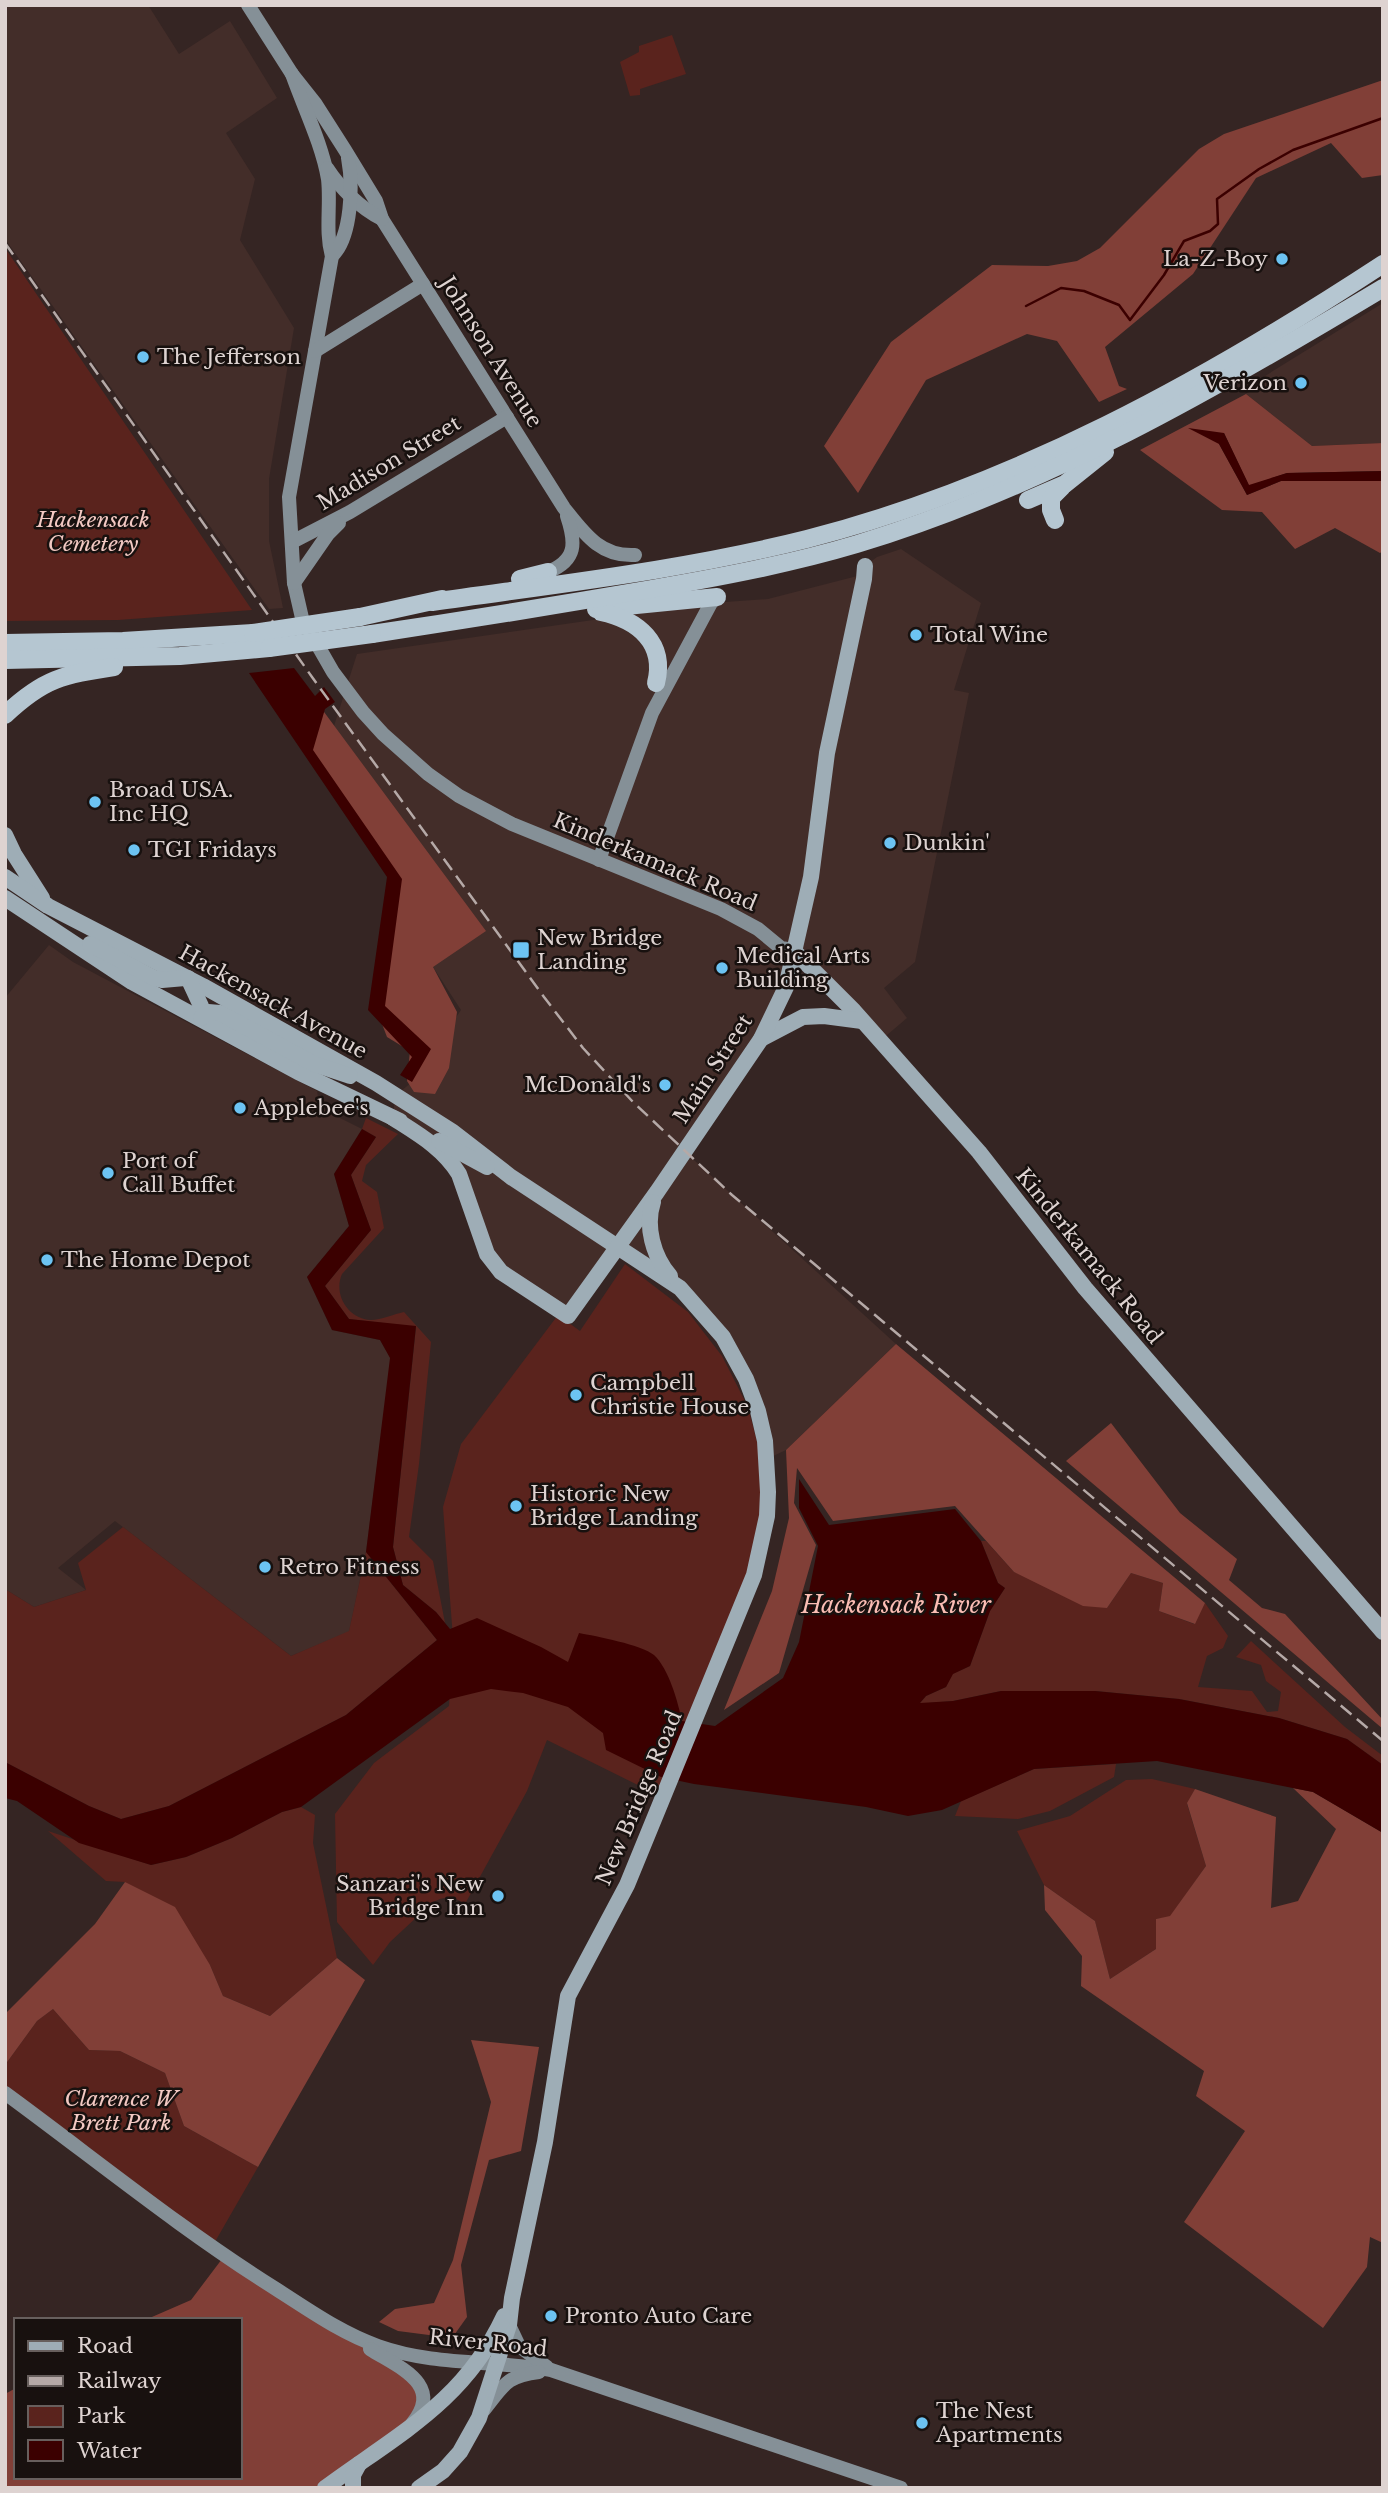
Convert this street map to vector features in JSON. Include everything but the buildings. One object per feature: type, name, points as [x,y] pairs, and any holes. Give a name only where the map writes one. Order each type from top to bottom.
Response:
[{"type":"highway","points":[[432,602],[708,562],[810,538],[912,508],[961,490],[1059,447],[1198,376],[1285,327],[1383,264]]},
{"type":"highway","points":[[5,660],[180,656],[372,635],[733,574],[856,544],[981,500],[1133,430],[1251,366],[1383,288]]},
{"type":"highway","points":[[1055,520],[1051,510],[1051,498],[1133,430]]},
{"type":"highway","points":[[1032,455],[1059,447]]},
{"type":"highway","points":[[1028,500],[1065,484]]},
{"type":"highway","points":[[5,643],[123,642],[254,633],[360,617],[432,602],[548,572]]},
{"type":"highway","points":[[508,614],[519,620],[717,597]]},
{"type":"highway","points":[[573,612],[604,612],[639,629],[653,645],[658,657],[661,686]]},
{"type":"highway","points":[[5,715],[28,694],[57,678],[180,656]]},
{"type":"main road","name":"Johnson Avenue","points":[[248,5],[345,150],[376,201],[382,219],[564,508]]},
{"type":"main road","name":"Kinderkamack Road","points":[[292,74],[324,163],[329,195],[329,245],[332,256],[289,497],[294,583],[302,618],[333,672],[363,712],[405,755],[428,774],[485,811],[721,909],[758,929],[781,948],[793,950],[862,1021],[979,1152],[1016,1202],[1161,1377],[1383,1632]]},
{"type":"main road","name":"Kinderkamack Road","points":[[332,256],[340,249],[351,195],[345,150]]},
{"type":"main road","name":"Johnson Avenue","points":[[324,163],[351,195],[369,212],[382,219]]},
{"type":"main road","points":[[315,351],[423,284]]},
{"type":"main road","name":"Madison Street","points":[[292,542],[350,512],[506,416]]},
{"type":"main road","points":[[564,508],[599,547],[619,555],[635,555]]},
{"type":"main road","points":[[548,572],[565,562],[572,551],[572,532],[564,508]]},
{"type":"main road","points":[[294,583],[328,534],[350,512]]},
{"type":"main road","name":"Main Street","points":[[393,1118],[432,1144],[453,1163],[487,1254],[501,1272],[568,1316],[657,1192],[761,1039],[786,987],[811,877],[827,753],[866,574],[865,566]]},
{"type":"main road","points":[[599,860],[661,686],[710,603],[717,597]]},
{"type":"main road","points":[[5,835],[23,870],[48,906]]},
{"type":"main road","name":"Hackensack Avenue","points":[[5,877],[48,906],[188,978],[376,1083],[453,1132],[511,1177],[618,1246]]},
{"type":"main road","name":"Hackensack Avenue","points":[[5,898],[132,982],[298,1072],[511,1177]]},
{"type":"main road","points":[[45,924],[154,978],[188,978],[201,1006],[201,1018]]},
{"type":"main road","points":[[201,1018],[208,1012],[220,1013],[314,1064],[376,1083]]},
{"type":"main road","points":[[761,1039],[803,1017],[824,1016],[862,1021]]},
{"type":"main road","points":[[657,1192],[649,1213],[650,1228],[659,1259],[680,1288]]},
{"type":"main road","name":"New Bridge Road","points":[[419,2488],[443,2471],[460,2452],[480,2414],[509,2325],[512,2298],[545,2142],[568,1996],[627,1885],[698,1716],[754,1575],[767,1516],[765,1441],[746,1379],[723,1336],[680,1288],[618,1246]]},
{"type":"main road","name":"River Road","points":[[5,2093],[218,2251],[313,2313],[378,2346],[450,2362],[498,2363],[551,2370],[901,2488]]},
{"type":"main road","points":[[325,2488],[396,2439],[440,2404],[479,2362],[512,2298]]},
{"type":"main road","points":[[509,2325],[524,2352],[551,2370]]},
{"type":"main road","points":[[349,2333],[365,2346],[402,2367],[420,2384],[423,2404],[421,2414],[396,2439]]},
{"type":"main road","points":[[480,2414],[506,2382],[516,2376],[551,2370]]},
{"type":"main road","points":[[353,2488],[353,2475],[360,2462]]},
{"type":"shaded area","points":[[5,5],[148,5],[179,54],[230,21],[277,98],[226,133],[255,179],[240,240],[294,328],[269,479],[269,541],[283,608],[269,609],[5,239]]},
{"type":"shaded area","points":[[1383,80],[1383,175],[1362,178],[1331,143],[1256,178],[1193,274],[1105,347],[1119,386],[1127,389],[1099,402],[1057,341],[1027,334],[926,380],[858,493],[824,446],[891,342],[992,265],[1048,266],[1077,261],[1100,248],[1199,149],[1224,134]]},
{"type":"shaded area","points":[[1383,303],[1383,443],[1312,446],[1246,394],[1252,384]]},
{"type":"shaded area","points":[[1246,394],[1312,446],[1383,443],[1383,471],[1287,473],[1249,486],[1224,433],[1219,444],[1247,495],[1281,481],[1383,481],[1383,551],[1380,553],[1335,528],[1295,549],[1262,512],[1222,510],[1140,450]]},
{"type":"shaded area","points":[[901,549],[981,603],[954,690],[969,693],[915,962],[884,988],[907,1018],[880,1041],[794,951],[786,987],[684,1151],[896,1344],[786,1450],[767,1459],[758,1411],[708,1318],[618,1246],[568,1316],[501,1272],[459,1174],[393,1118],[395,1096],[412,1082],[461,1010],[433,967],[334,726],[357,654],[711,603],[768,599],[865,574],[865,566],[877,557]]},
{"type":"shaded area","points":[[293,670],[486,931],[433,967],[457,1012],[449,1068],[435,1094],[414,1092],[407,1081],[410,1051],[387,1037],[371,995],[392,873],[254,674]]},
{"type":"shaded area","points":[[49,945],[73,962],[317,1091],[320,1108],[362,1129],[334,1174],[349,1226],[307,1277],[332,1330],[380,1340],[391,1358],[366,1552],[349,1632],[291,1656],[115,1521],[58,1568],[86,1590],[34,1607],[5,1589],[5,998]]},
{"type":"shaded area","points":[[896,1344],[1205,1603],[1195,1624],[1159,1611],[1163,1583],[1131,1573],[1107,1608],[1083,1606],[1014,1572],[955,1506],[833,1521],[797,1468],[794,1503],[816,1545],[779,1673],[724,1710],[772,1591],[789,1518],[786,1450]]},
{"type":"shaded area","points":[[1111,1423],[1180,1513],[1237,1559],[1229,1580],[1262,1608],[1285,1614],[1383,1720],[1383,1729],[1066,1461]]},
{"type":"shaded area","points":[[1293,1788],[1313,1792],[1383,1833],[1383,2243],[1370,2237],[1367,2267],[1323,2328],[1184,2222],[1245,2131],[1196,2096],[1204,2071],[1081,1986],[1082,1956],[1045,1910],[1044,1885],[1095,1921],[1110,1979],[1156,1949],[1156,1919],[1170,1916],[1206,1866],[1187,1803],[1195,1789],[1276,1817],[1271,1908],[1298,1901],[1336,1829]]},
{"type":"shaded area","points":[[125,1882],[175,1907],[210,1965],[223,1996],[270,2016],[337,1958],[365,1980],[258,2167],[184,2126],[165,2073],[120,2051],[89,2050],[53,2009],[37,2021],[5,2065],[5,2014],[95,1924]]},
{"type":"shaded area","points":[[471,2040],[539,2047],[521,2151],[489,2160],[461,2265],[467,2317],[452,2338],[398,2331],[379,2322],[395,2309],[434,2303],[453,2260],[491,2102]]},
{"type":"shaded area","points":[[225,2255],[413,2375],[420,2414],[325,2488],[5,2488],[5,2394],[14,2389],[14,2479],[242,2479],[242,2318],[150,2318],[191,2300]]},
{"type":"green space","points":[[672,35],[686,74],[640,89],[640,95],[630,96],[620,62],[639,52],[639,46]]},
{"type":"green space","name":"Hackensack Cemetery","points":[[5,248],[252,610],[118,620],[5,621]]},
{"type":"green space","points":[[366,1118],[398,1134],[366,1165],[362,1181],[377,1192],[384,1228],[342,1274],[341,1297],[349,1310],[363,1319],[379,1319],[404,1312],[431,1342],[409,1537],[433,1561],[445,1623],[436,1612],[403,1585],[393,1547],[416,1327],[349,1319],[325,1286],[371,1230],[351,1175],[376,1137],[362,1129]]},
{"type":"green space","points":[[625,1264],[688,1312],[722,1356],[748,1407],[761,1457],[761,1517],[750,1575],[660,1796],[547,1740],[527,1791],[465,1904],[449,1898],[433,1902],[390,1942],[373,1965],[337,1922],[335,1814],[374,1763],[449,1706],[453,1638],[443,1507],[461,1444],[558,1315],[580,1331]]},
{"type":"green space","points":[[123,1527],[291,1656],[349,1631],[366,1552],[437,1640],[346,1715],[169,1806],[121,1819],[89,1806],[5,1762],[5,1589],[34,1607],[86,1590],[78,1563]]},
{"type":"green space","points":[[981,1541],[986,1541],[1014,1572],[1107,1608],[1131,1573],[1163,1583],[1159,1611],[1194,1624],[1205,1603],[1228,1636],[1223,1648],[1207,1656],[1198,1687],[1252,1691],[1267,1712],[1278,1711],[1281,1692],[1266,1681],[1261,1665],[1236,1657],[1251,1641],[1345,1727],[1383,1756],[1383,1765],[1347,1739],[1279,1718],[1179,1699],[1095,1691],[1001,1691],[953,1701],[919,1704],[926,1696],[946,1687],[952,1674],[970,1666],[990,1611],[1005,1588],[998,1583]]},
{"type":"green space","points":[[1116,1764],[1114,1777],[1050,1811],[1018,1819],[955,1816],[961,1801],[1034,1769]]},
{"type":"green space","points":[[1152,1779],[1195,1789],[1187,1804],[1206,1866],[1170,1917],[1156,1919],[1156,1949],[1110,1979],[1095,1921],[1044,1885],[1017,1831],[1070,1816],[1126,1780]]},
{"type":"green space","points":[[301,1807],[315,1815],[313,1843],[337,1958],[270,2016],[223,1996],[210,1965],[125,1882],[106,1881],[48,1831],[151,1865],[186,1857],[232,1838],[282,1812]]},
{"type":"green space","name":"Clarence W Brett Park","points":[[53,2009],[89,2050],[120,2051],[165,2073],[184,2126],[258,2167],[212,2247],[5,2093],[5,2065],[37,2021]]},
{"type":"water","points":[[1188,428],[1224,433],[1249,485],[1287,473],[1383,471],[1383,481],[1281,481],[1247,495],[1219,444]]},
{"type":"water","points":[[294,668],[315,696],[324,687],[335,702],[325,709],[313,750],[402,879],[385,1006],[431,1049],[412,1082],[400,1075],[412,1057],[368,1010],[387,877],[249,673]]},
{"type":"water","name":"Hackensack River","points":[[362,1129],[376,1137],[351,1175],[371,1230],[325,1286],[349,1319],[416,1326],[393,1547],[403,1585],[436,1612],[450,1629],[477,1618],[568,1662],[579,1633],[640,1648],[654,1655],[664,1669],[682,1721],[715,1726],[783,1678],[799,1642],[818,1546],[799,1508],[799,1479],[829,1525],[955,1509],[981,1541],[998,1583],[1005,1588],[990,1611],[970,1666],[953,1674],[946,1687],[926,1696],[920,1703],[953,1701],[1001,1691],[1095,1691],[1179,1699],[1279,1718],[1347,1739],[1383,1765],[1383,1833],[1313,1792],[1157,1761],[1034,1769],[942,1810],[908,1816],[866,1807],[694,1784],[661,1777],[606,1750],[603,1733],[568,1707],[523,1693],[491,1689],[450,1699],[301,1807],[282,1812],[232,1838],[186,1857],[151,1865],[79,1843],[17,1801],[5,1798],[5,1762],[89,1806],[121,1819],[169,1806],[346,1715],[437,1640],[366,1552],[390,1358],[380,1340],[332,1330],[307,1277],[349,1226],[334,1174]]},
{"type":"waterway","points":[[1026,306],[1061,288],[1084,291],[1119,305],[1130,320],[1164,275],[1184,241],[1210,231],[1218,224],[1217,199],[1259,169],[1293,150],[1383,118]]},
{"type":"railway","points":[[5,243],[312,677],[583,1048],[633,1102],[732,1195],[1383,1741]]},
{"type":"place","name":"La-Z-Boy","points":[[1282,259]]},
{"type":"place","name":"The Jefferson","points":[[143,357]]},
{"type":"place","name":"Verizon","points":[[1301,383]]},
{"type":"place","name":"Total Wine","points":[[916,635]]},
{"type":"place","name":"Broad USA. Inc HQ","points":[[95,802]]},
{"type":"place","name":"Dunkin'","points":[[890,843]]},
{"type":"place","name":"TGI Fridays","points":[[134,850]]},
{"type":"place","name":"New Bridge Landing","points":[[521,950]]},
{"type":"place","name":"Medical Arts Building","points":[[722,968]]},
{"type":"place","name":"McDonald's","points":[[665,1085]]},
{"type":"place","name":"Applebee's","points":[[240,1108]]},
{"type":"place","name":"Port of Call Buffet","points":[[108,1173]]},
{"type":"place","name":"The Home Depot","points":[[47,1260]]},
{"type":"place","name":"Campbell Christie House","points":[[576,1395]]},
{"type":"place","name":"Historic New Bridge Landing","points":[[516,1506]]},
{"type":"place","name":"Retro Fitness","points":[[265,1567]]},
{"type":"place","name":"Sanzari's New Bridge Inn","points":[[498,1896]]},
{"type":"place","name":"Pronto Auto Care","points":[[551,2316]]},
{"type":"place","name":"The Nest Apartments","points":[[922,2423]]}]
